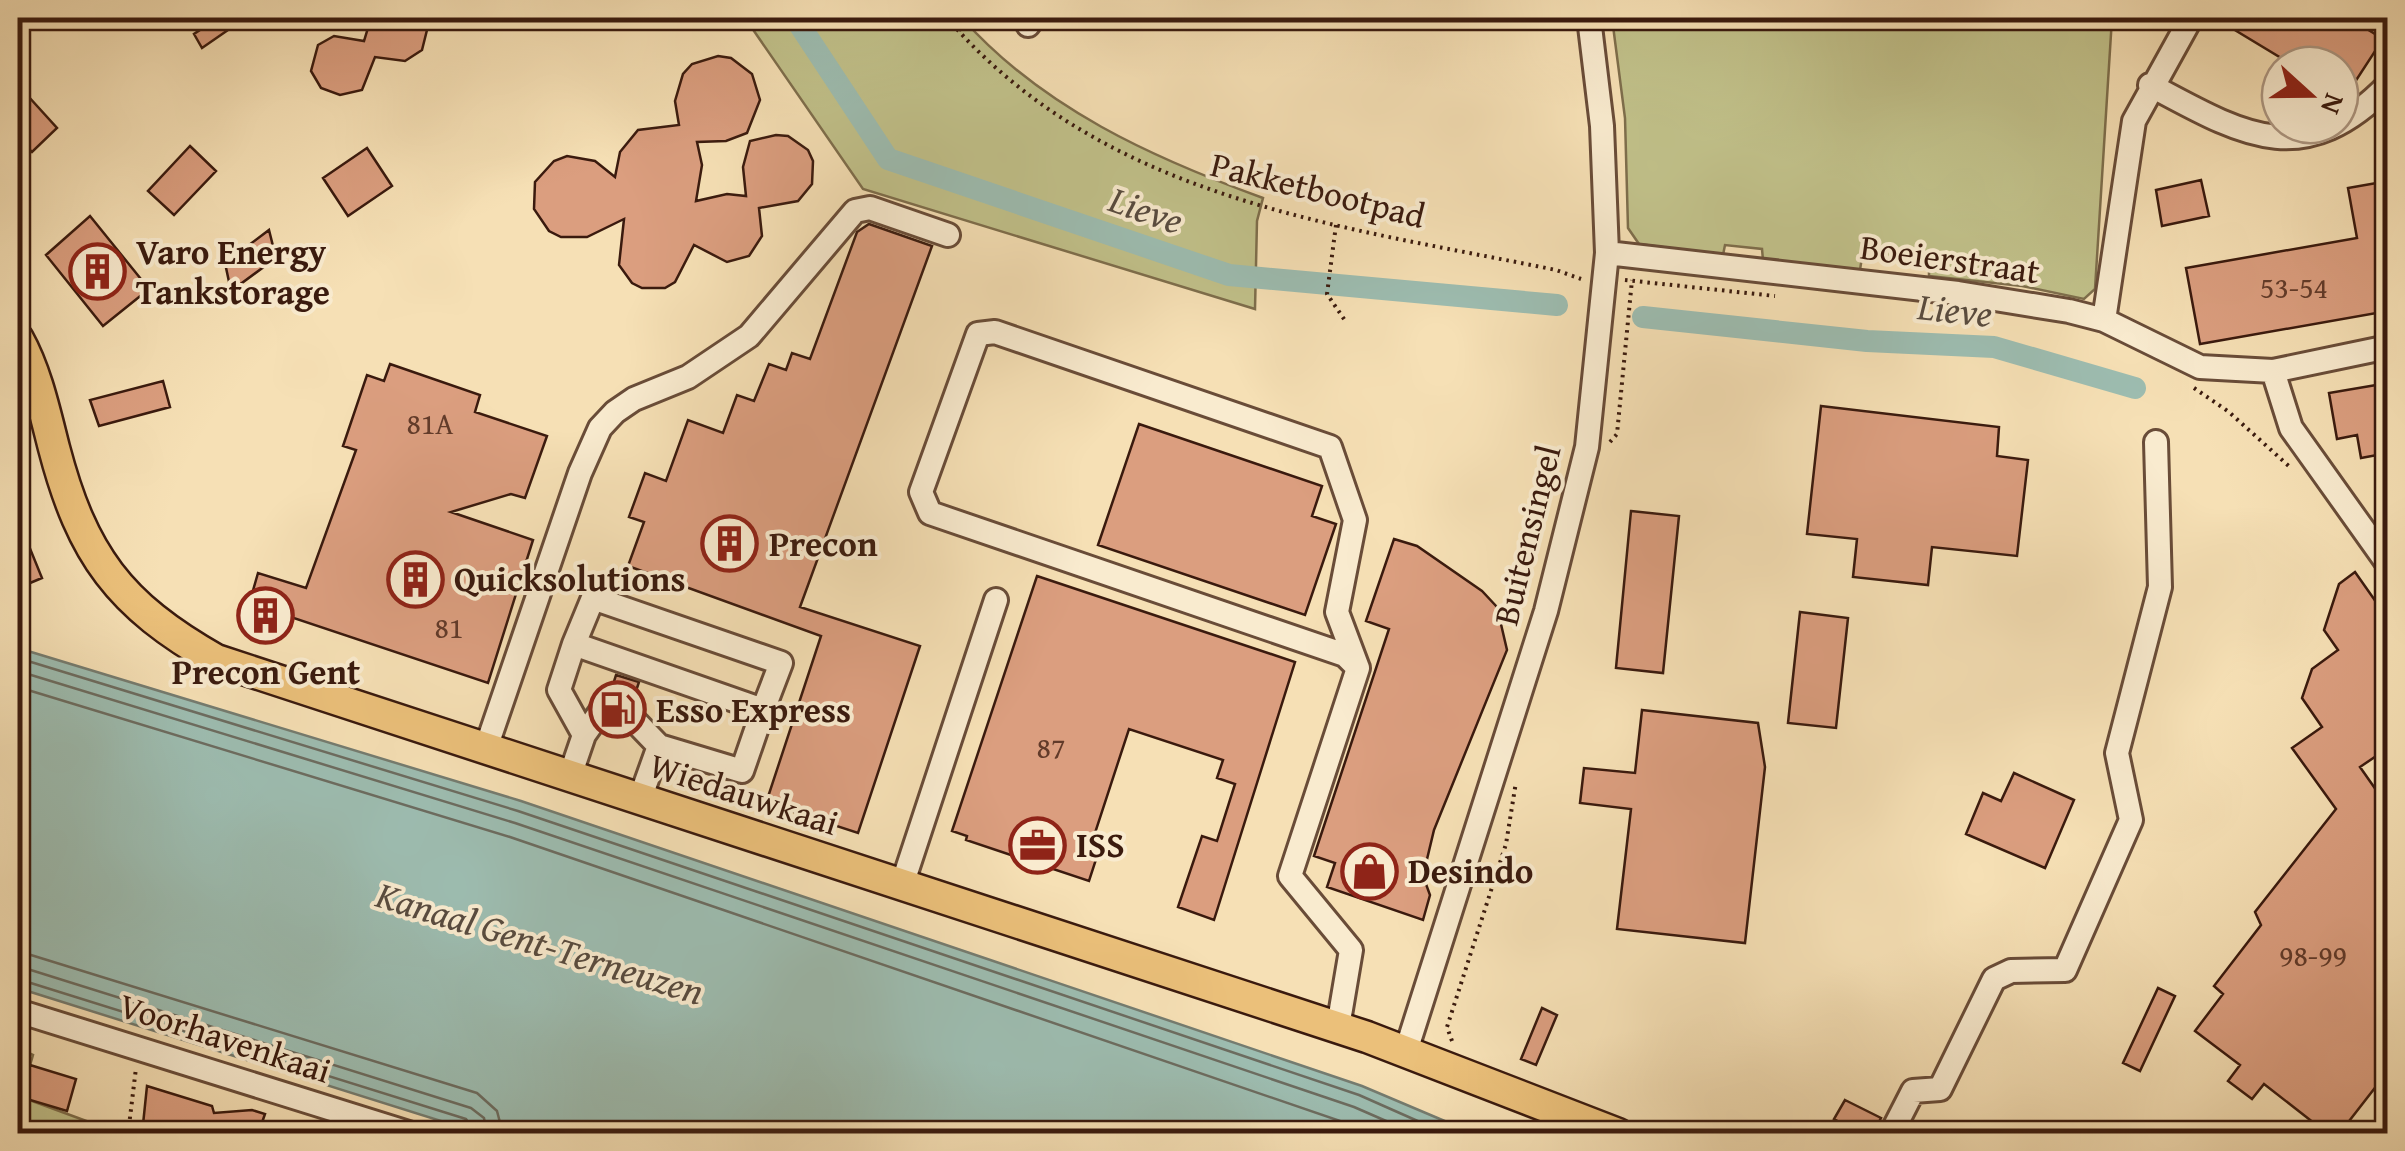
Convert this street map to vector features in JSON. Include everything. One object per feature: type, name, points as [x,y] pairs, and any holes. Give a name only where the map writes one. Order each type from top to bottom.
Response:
[{"type":"main road","name":"Wiedauwkaai","points":[[18,339],[47,422],[68,503],[92,550],[148,618],[216,660],[1338,1028],[1461,1071],[1618,1134]]},
{"type":"street","name":"Buitensingel","points":[[1406,1051],[1450,922],[1568,530],[1586,448],[1607,253],[1602,126],[1589,18]]},
{"type":"street","points":[[2104,320],[2134,120],[2150,84],[2191,18]]},
{"type":"street","points":[[2150,84],[2240,130],[2287,138],[2325,134],[2353,118],[2388,85]]},
{"type":"street","points":[[486,748],[580,472],[607,420],[634,398],[688,378],[749,336],[799,282],[855,211],[870,208],[948,235]]},
{"type":"street","name":"Boeierstraat","points":[[1607,253],[1958,293],[2104,320],[2200,367],[2274,371],[2388,347]]},
{"type":"street","points":[[1338,1028],[1351,950],[1290,876],[1358,668],[1337,612],[1355,520],[1330,447],[995,332],[978,334],[922,492],[930,513],[1345,655],[1358,668]]},
{"type":"street","points":[[2274,371],[2291,428],[2388,564]]},
{"type":"street","points":[[1891,1134],[1913,1090],[1940,1090],[1994,979],[2011,970],[2065,970],[2131,820],[2117,753],[2144,664],[2160,587],[2156,442]]},
{"type":"street","points":[[570,776],[584,735],[601,711],[632,719],[659,746],[742,771],[781,663],[593,598],[558,690],[584,735]]},
{"type":"street","points":[[902,884],[996,600]]},
{"type":"street","points":[[574,644],[763,710]]},
{"type":"street","points":[[640,799],[659,746]]},
{"type":"street","name":"Voorhavenkaai","points":[[18,1011],[412,1134]]},
{"type":"path","name":"Pakketbootpad","points":[[947,18],[1034,96],[1097,139],[1168,175],[1260,209],[1556,270],[1605,290]]},
{"type":"path","points":[[958,30],[987,18]]},
{"type":"path","points":[[1336,225],[1327,294],[1346,322]]},
{"type":"path","points":[[2182,380],[2229,412],[2302,480]]},
{"type":"path","points":[[1461,1071],[1448,1027],[1506,844]]},
{"type":"path","points":[[128,1134],[138,1048]]},
{"type":"green space","points":[[745,18],[962,18],[1027,78],[1101,127],[1181,166],[1263,198],[1257,221],[1255,309],[863,189]]},
{"type":"green space","points":[[1612,18],[2112,18],[2095,289],[2084,299],[2022,286],[1929,276],[1929,264],[1862,257],[1860,270],[1763,260],[1762,249],[1725,245],[1723,255],[1639,244],[1628,228],[1625,118]]},
{"type":"green space","points":[[18,1048],[33,1055],[21,1097],[119,1133],[18,1133]]},
{"type":"water","name":"Kanaal Gent-Terneuzen","points":[[18,648],[521,801],[1362,1086],[1473,1133],[479,1133],[18,988]]},
{"type":"building","points":[[218,18],[228,30],[202,48],[194,34]]},
{"type":"building","points":[[371,18],[430,18],[422,50],[405,61],[375,57],[362,90],[340,95],[321,88],[311,71],[318,45],[334,36],[364,41]]},
{"type":"building","points":[[2215,18],[2349,18],[2383,39],[2360,74],[2360,45],[2260,45]]},
{"type":"building","points":[[718,56],[731,58],[752,74],[760,100],[747,133],[726,141],[697,142],[702,165],[696,201],[727,194],[746,196],[743,167],[750,141],[776,135],[788,136],[808,150],[813,161],[812,184],[798,201],[759,208],[762,236],[749,256],[727,262],[694,245],[675,282],[665,288],[642,288],[632,283],[619,265],[624,219],[587,237],[561,237],[549,231],[534,209],[535,182],[554,161],[567,156],[595,161],[615,177],[620,152],[638,130],[679,125],[675,101],[683,74],[692,64]]},
{"type":"building","points":[[18,85],[57,128],[32,152],[18,137]]},
{"type":"building","points":[[190,146],[216,171],[174,215],[148,191]]},
{"type":"building","points":[[367,148],[392,186],[348,216],[323,178]]},
{"type":"building","points":[[2201,180],[2209,216],[2162,226],[2156,190]]},
{"type":"building","points":[[2388,181],[2388,311],[2200,344],[2186,268],[2357,238],[2348,188]]},
{"type":"building","name":"Varo Energy Tankstorage","points":[[90,216],[149,289],[103,326],[46,255]]},
{"type":"building","points":[[869,224],[932,246],[800,607],[920,646],[858,833],[766,803],[821,636],[628,566],[644,522],[629,517],[645,473],[666,481],[688,420],[723,433],[737,395],[754,401],[769,364],[786,370],[792,353],[810,359],[857,232]]},
{"type":"building","points":[[269,230],[276,258],[231,291],[225,263]]},
{"type":"building","points":[[390,364],[480,395],[475,412],[547,436],[525,498],[511,494],[451,512],[533,540],[488,683],[279,613],[271,636],[250,627],[257,604],[250,601],[258,573],[306,588],[356,450],[343,446],[367,375],[384,381]]},
{"type":"building","points":[[163,381],[170,407],[99,426],[90,400]]},
{"type":"building","points":[[2388,383],[2388,453],[2361,458],[2357,435],[2337,439],[2329,393]]},
{"type":"building","points":[[1821,406],[1999,427],[1997,456],[2028,460],[2017,556],[1932,547],[1928,585],[1853,577],[1857,539],[1807,534]]},
{"type":"building","points":[[1139,424],[1322,486],[1312,516],[1336,524],[1305,615],[1098,545]]},
{"type":"building","points":[[1631,511],[1679,516],[1663,673],[1616,668]]},
{"type":"building","points":[[18,519],[42,578],[18,588]]},
{"type":"building","points":[[1394,539],[1417,546],[1482,591],[1497,607],[1507,650],[1434,830],[1423,876],[1430,895],[1423,920],[1327,887],[1335,863],[1314,856],[1389,629],[1366,621]]},
{"type":"building","points":[[2355,572],[2388,619],[2388,748],[2360,767],[2388,807],[2388,1071],[2339,1134],[2328,1134],[2264,1084],[2252,1099],[2228,1081],[2240,1065],[2195,1031],[2223,994],[2214,986],[2261,925],[2255,912],[2336,809],[2292,748],[2322,727],[2302,698],[2312,669],[2338,650],[2324,630],[2339,584]]},
{"type":"building","points":[[1037,576],[1295,662],[1214,920],[1178,907],[1202,836],[1217,841],[1235,784],[1217,778],[1223,760],[1129,729],[1093,839],[1102,841],[1089,881],[966,840],[967,836],[952,831]]},
{"type":"building","points":[[1800,612],[1848,618],[1836,728],[1788,723]]},
{"type":"building","points":[[616,675],[639,682],[632,703],[609,697]]},
{"type":"building","points":[[1642,710],[1758,723],[1765,767],[1745,943],[1617,929],[1631,809],[1580,803],[1584,768],[1635,773]]},
{"type":"building","points":[[2014,773],[2074,800],[2045,868],[1966,834],[1983,793],[2001,801]]},
{"type":"building","points":[[2158,988],[2175,996],[2140,1071],[2123,1063]]},
{"type":"building","points":[[1542,1008],[1557,1015],[1536,1065],[1521,1059]]},
{"type":"building","points":[[30,1065],[76,1079],[67,1111],[20,1097]]},
{"type":"building","points":[[147,1086],[212,1106],[214,1113],[252,1110],[265,1114],[258,1134],[142,1134]]},
{"type":"building","points":[[1845,1100],[1881,1118],[1872,1134],[1862,1134],[1834,1119]]},
{"type":"waterway","name":"Lieve","points":[[795,18],[888,159],[1229,275],[1557,305]]},
{"type":"waterway","name":"Lieve","points":[[1643,317],[1867,341],[1994,347],[2135,388]]},
{"type":"place","name":"Varo Energy Tankstorage","points":[[97,272]]},
{"type":"place","name":"Precon","points":[[730,544]]},
{"type":"place","name":"Quicksolutions","points":[[415,579]]},
{"type":"place","name":"Precon Gent","points":[[266,616]]},
{"type":"place","name":"Esso Express","points":[[617,710]]},
{"type":"place","name":"ISS","points":[[1037,845]]},
{"type":"place","name":"Desindo","points":[[1369,871]]}]
